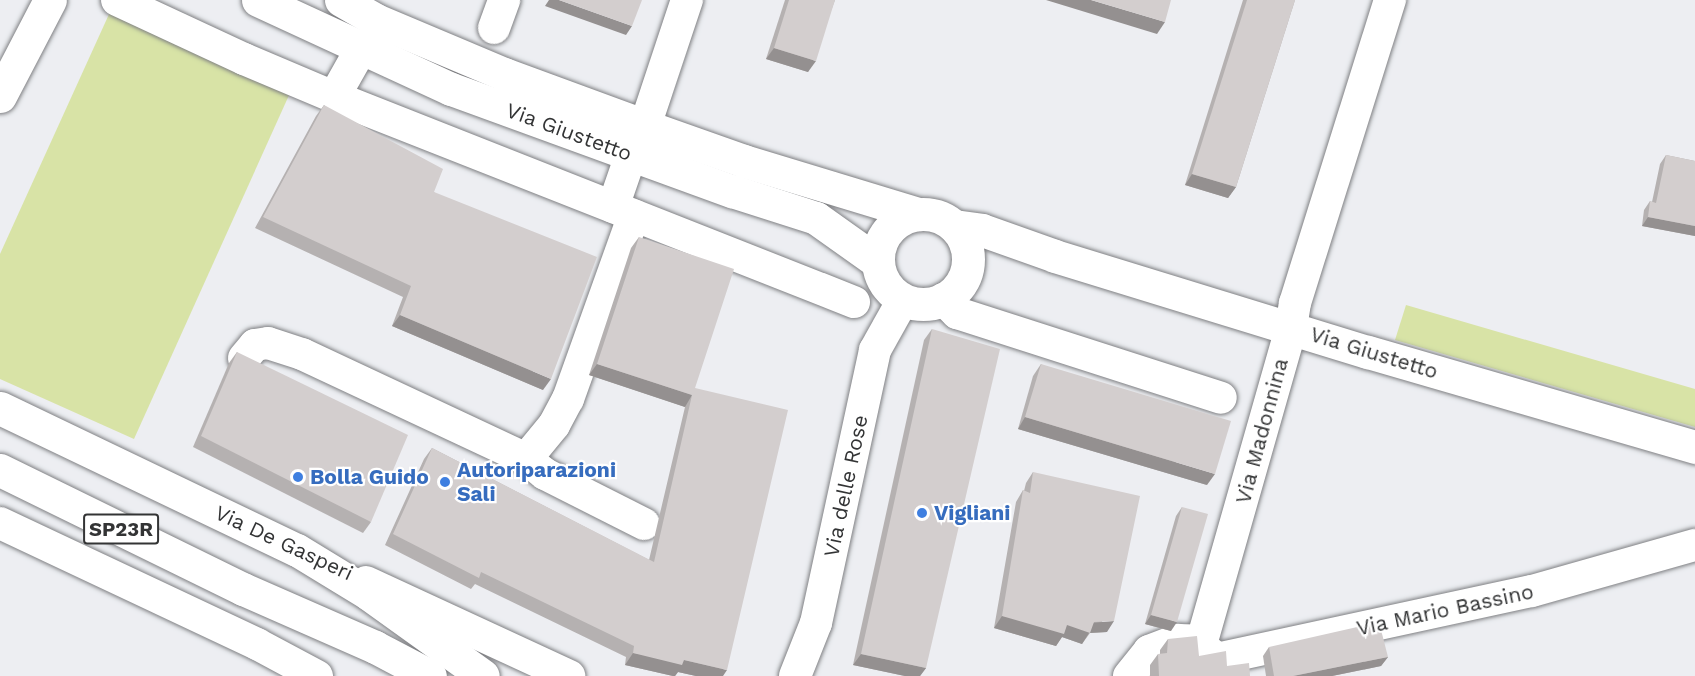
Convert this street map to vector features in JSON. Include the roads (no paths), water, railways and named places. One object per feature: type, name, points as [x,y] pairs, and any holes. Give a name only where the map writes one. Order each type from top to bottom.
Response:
[{"type":"main road","name":"Via Giustetto","points":[[258,0],[451,89],[638,141],[744,161],[918,214]]},
{"type":"main road","name":"Via Giustetto","points":[[341,0],[376,20],[504,74],[638,141],[816,218],[878,262]]},
{"type":"main road","points":[[361,49],[376,20]]},
{"type":"main road","points":[[0,96],[29,29]]},
{"type":"main road","points":[[918,214],[931,215],[954,226],[965,246],[967,268],[954,291],[943,299],[923,303],[903,300],[890,290],[881,278],[878,262],[879,248],[884,236],[905,218],[918,214]]},
{"type":"main road","name":"Via Giustetto","points":[[954,226],[982,230],[1055,256],[1291,328],[1695,447]]},
{"type":"main road","name":"Via Giustetto","points":[[967,268],[1007,256],[1055,256]]},
{"type":"main road","name":"Via De Gasperi","points":[[0,408],[297,550]]},
{"type":"main road","name":"SP23R","points":[[0,470],[243,589],[375,647],[430,676]]},
{"type":"main road","points":[[297,550],[369,594],[483,676]]},
{"type":"main road","name":"SP23R","points":[[243,589],[358,660],[389,676]]},
{"type":"street","points":[[117,0],[244,59],[334,97],[854,302]]},
{"type":"street","points":[[525,459],[554,425],[568,399],[623,211],[638,141],[687,0]]},
{"type":"street","name":"Via Madonnina","points":[[1202,641],[1291,328],[1295,303],[1390,0]]},
{"type":"street","points":[[334,97],[361,49]]},
{"type":"street","points":[[943,299],[957,313],[1221,398]]},
{"type":"street","name":"Via delle Rose","points":[[795,676],[816,623],[876,350],[903,300]]},
{"type":"street","points":[[244,358],[255,345],[268,343],[302,354],[525,459],[545,474],[644,524]]},
{"type":"street","points":[[0,523],[257,644],[317,676]]},
{"type":"street","name":"Via Mario Bassino","points":[[1202,641],[1204,648],[1217,659],[1532,591],[1695,545]]},
{"type":"street","name":"Via De Gasperi","points":[[297,550],[569,676]]},
{"type":"street","points":[[805,676],[816,623]]},
{"type":"street","points":[[1129,676],[1149,651],[1178,640],[1202,641]]},
{"type":"place","name":"Bolla Guido","points":[[298,477]]},
{"type":"place","name":"Autoriparazioni Sali","points":[[445,482]]},
{"type":"place","name":"Vigliani","points":[[922,513]]}]
